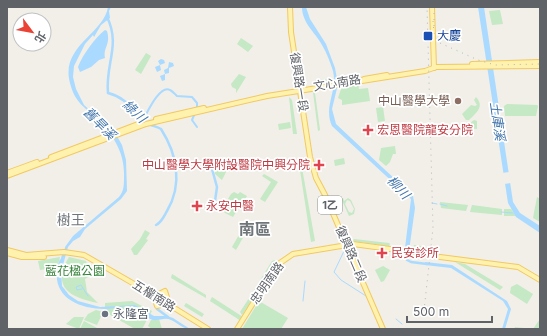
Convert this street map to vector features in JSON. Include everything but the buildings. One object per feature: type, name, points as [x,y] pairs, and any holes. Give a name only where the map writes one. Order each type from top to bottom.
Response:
[{"type":"main road","name":"復興路一段","points":[[291,7],[292,29],[311,157]]},
{"type":"main road","points":[[433,7],[435,67]]},
{"type":"main road","points":[[496,65],[540,62]]},
{"type":"main road","name":"文心南路","points":[[145,123],[152,123],[267,96],[334,84],[425,71],[435,67],[496,65]]},
{"type":"main road","points":[[496,65],[540,66]]},
{"type":"main road","name":"文心南路","points":[[110,136],[145,123],[268,94],[301,90]]},
{"type":"main road","points":[[7,173],[110,136]]},
{"type":"main road","points":[[7,176],[110,136]]},
{"type":"main road","name":"復興路二段","points":[[311,157],[384,329]]},
{"type":"main road","name":"忠明南路","points":[[238,329],[275,270],[283,262],[299,254],[348,246],[427,254]]},
{"type":"main road","points":[[7,250],[26,255],[54,253],[79,254],[100,264]]},
{"type":"main road","points":[[7,250],[25,256],[79,256],[100,264]]},
{"type":"main road","points":[[440,256],[518,265],[540,279]]},
{"type":"main road","name":"五權南路","points":[[100,264],[206,329]]},
{"type":"main road","points":[[165,291],[167,304],[157,306],[155,297],[165,291]]},
{"type":"green space","points":[[500,10],[503,24],[492,25],[489,11]]},
{"type":"green space","points":[[241,38],[253,46],[248,52],[237,44]]},
{"type":"green space","points":[[146,53],[151,56],[141,74],[135,70]]},
{"type":"green space","points":[[239,74],[246,77],[236,93],[236,89],[232,87],[231,84]]},
{"type":"green space","points":[[330,79],[330,83],[316,85],[315,80]]},
{"type":"green space","points":[[358,83],[359,89],[368,88],[370,101],[342,105],[342,100],[338,98],[342,86]]},
{"type":"green space","points":[[313,92],[315,93],[320,130],[318,131]]},
{"type":"green space","points":[[289,97],[292,100],[297,134],[293,134]]},
{"type":"green space","points":[[476,97],[479,101],[480,107],[469,120],[466,120],[462,114],[471,105],[477,105],[474,100]]},
{"type":"green space","points":[[507,104],[537,105],[536,116],[505,116],[504,106]]},
{"type":"green space","points":[[383,107],[385,121],[378,122],[376,108]]},
{"type":"green space","points":[[474,120],[477,121],[477,129],[468,128],[469,124]]},
{"type":"green space","points":[[290,122],[291,128],[279,130],[278,124]]},
{"type":"green space","points":[[395,146],[396,154],[393,154],[390,162],[386,166],[379,160],[381,148]]},
{"type":"green space","points":[[344,158],[345,164],[335,166],[334,160]]},
{"type":"green space","points":[[217,164],[226,170],[222,180],[215,174]]},
{"type":"green space","points":[[302,168],[315,241],[311,242],[300,170]]},
{"type":"green space","points":[[264,174],[278,182],[265,202],[260,199],[271,182],[262,176]]},
{"type":"green space","points":[[234,192],[238,194],[240,192],[247,196],[240,207],[236,207],[238,209],[233,217],[225,213],[222,209],[231,194]]},
{"type":"green space","points":[[537,197],[540,199],[540,222],[533,218]]},
{"type":"green space","points":[[341,198],[343,198],[344,201],[348,198],[351,200],[355,209],[354,214],[349,216]],"holes":[[[347,200],[350,201],[354,209],[352,213],[349,212],[345,204]]]},
{"type":"green space","points":[[440,202],[468,205],[466,211],[441,208]]},
{"type":"green space","points":[[472,205],[502,209],[502,215],[470,212]]},
{"type":"green space","points":[[504,209],[511,209],[516,216],[504,216]]},
{"type":"green space","points":[[145,230],[150,233],[146,239],[148,240],[137,255],[134,255],[131,249],[140,239]]},
{"type":"green space","points":[[240,233],[244,236],[236,250],[232,247]]},
{"type":"green space","points":[[354,239],[390,244],[389,246],[352,241]]},
{"type":"green space","points":[[414,245],[427,247],[428,251],[413,249]]},
{"type":"green space","points":[[60,257],[56,274],[47,275],[46,269],[40,270],[38,261]]},
{"type":"green space","name":"藍花楹公園","points":[[69,257],[86,261],[91,275],[85,279],[87,292],[98,303],[72,294],[63,284],[62,277],[64,268]]},
{"type":"green space","points":[[275,260],[277,263],[258,293],[256,293],[254,290],[272,261]]},
{"type":"green space","points":[[455,262],[465,264],[503,287],[500,290]]},
{"type":"green space","points":[[383,266],[390,270],[384,281],[381,282],[375,270]]},
{"type":"green space","points":[[172,274],[206,295],[206,298],[171,278]]},
{"type":"green space","points":[[517,284],[533,294],[527,304],[510,293],[511,287]]},
{"type":"green space","points":[[251,295],[254,298],[242,315],[240,312]]},
{"type":"green space","points":[[212,297],[243,317],[241,321],[210,301]]},
{"type":"green space","points":[[132,301],[152,311],[142,329],[135,329],[105,312],[105,303]]},
{"type":"green space","points":[[259,301],[288,318],[281,329],[242,329]]},
{"type":"green space","points":[[186,303],[204,314],[202,317],[184,306]]},
{"type":"green space","points":[[96,310],[103,312],[97,325],[84,320],[88,314]]},
{"type":"green space","points":[[74,317],[84,317],[79,329],[66,324]]},
{"type":"green space","points":[[159,319],[162,329],[152,329],[148,326],[151,320]]},
{"type":"green space","points":[[540,319],[540,329],[533,329]]},
{"type":"green space","points":[[84,321],[97,328],[80,329]]},
{"type":"green space","points":[[515,327],[533,329],[514,329]]},
{"type":"water","name":"舊旱溪","points":[[108,7],[111,7],[109,11],[110,18],[101,25],[94,37],[93,35],[85,44],[74,66],[73,77],[76,89],[84,105],[101,120],[107,122],[122,145],[126,160],[127,191],[121,199],[85,229],[80,237],[73,241],[68,247],[61,272],[62,286],[69,295],[78,301],[100,307],[135,305],[154,316],[167,316],[173,318],[190,329],[185,328],[169,319],[153,320],[129,307],[123,306],[105,309],[83,306],[66,297],[57,282],[57,271],[60,259],[62,261],[63,260],[65,247],[73,236],[119,197],[123,188],[124,168],[117,145],[103,125],[77,100],[70,83],[69,70],[71,59],[84,41],[99,25],[105,16]]},
{"type":"water","points":[[302,7],[306,7],[310,19],[326,44],[335,68],[338,84],[332,109],[336,124],[413,196],[415,208],[408,258],[404,256],[411,199],[332,126],[329,112],[334,85],[333,71],[324,48],[306,23]]},
{"type":"water","name":"土庫溪","points":[[478,7],[484,7],[513,202],[520,213],[540,226],[540,233],[516,217],[508,203]]},
{"type":"water","points":[[105,30],[107,31],[108,43],[105,51],[105,58],[80,72],[78,67],[83,57],[93,42]]},
{"type":"water","points":[[161,59],[164,60],[165,63],[160,65],[158,61]]},
{"type":"water","points":[[169,62],[173,63],[174,66],[169,68],[169,73],[165,74],[164,70],[168,68]]},
{"type":"water","points":[[160,65],[161,70],[157,72],[155,67]]},
{"type":"water","points":[[165,74],[165,80],[162,81],[160,76]]},
{"type":"water","points":[[425,262],[452,265],[507,301],[511,309],[505,329],[502,329],[508,309],[503,301],[451,268],[425,265]]},
{"type":"pier","points":[[509,172],[511,183],[504,184],[502,173]]},
{"type":"waterway","name":"綠川","points":[[107,17],[113,37],[108,93],[120,98],[128,104],[147,123],[161,129],[167,139],[174,159],[176,169],[175,190],[167,211],[161,221],[156,225]]},
{"type":"waterway","points":[[143,120],[154,100],[162,91],[166,89],[171,90],[177,96],[192,97],[197,103],[197,109]]},
{"type":"waterway","points":[[195,113],[192,120],[197,127]]},
{"type":"waterway","points":[[212,169],[217,187],[215,201]]},
{"type":"waterway","points":[[432,203],[437,204]]},
{"type":"waterway","points":[[440,204],[447,206]]},
{"type":"waterway","points":[[501,212],[513,213]]},
{"type":"waterway","points":[[345,249],[334,272],[341,280],[366,296]]},
{"type":"waterway","name":"舊旱溪","points":[[61,263],[64,252]]},
{"type":"waterway","name":"柳川","points":[[407,255],[407,260],[411,262],[427,264]]},
{"type":"waterway","points":[[303,301],[305,281]]},
{"type":"waterway","points":[[82,289],[77,290],[76,287],[81,285],[88,296]]},
{"type":"waterway","name":"綠川","points":[[157,309],[168,317]]},
{"type":"waterway","points":[[396,319],[402,324]]},
{"type":"tunnel","points":[[427,255],[440,257]]},
{"type":"railway","points":[[422,329],[433,228],[427,7]]},
{"type":"railway","points":[[434,7],[434,26]]},
{"type":"railway","points":[[433,21],[434,34],[440,43],[478,60],[495,65],[540,64]]},
{"type":"place","name":"大慶","points":[[428,36]]},
{"type":"place","name":"中山醫學大學","points":[[458,101]]},
{"type":"place","name":"宏恩醫院龍安分院","points":[[368,130]]},
{"type":"place","name":"中山醫學大學附設醫院中興分院","points":[[319,165]]},
{"type":"place","name":"永安中醫","points":[[197,206]]},
{"type":"place","name":"民安診所","points":[[382,253]]},
{"type":"place","name":"永隆宮","points":[[105,314]]},
{"type":"district","name":"樹王","points":[[71,220]]},
{"type":"district","name":"南區","points":[[255,229]]}]
